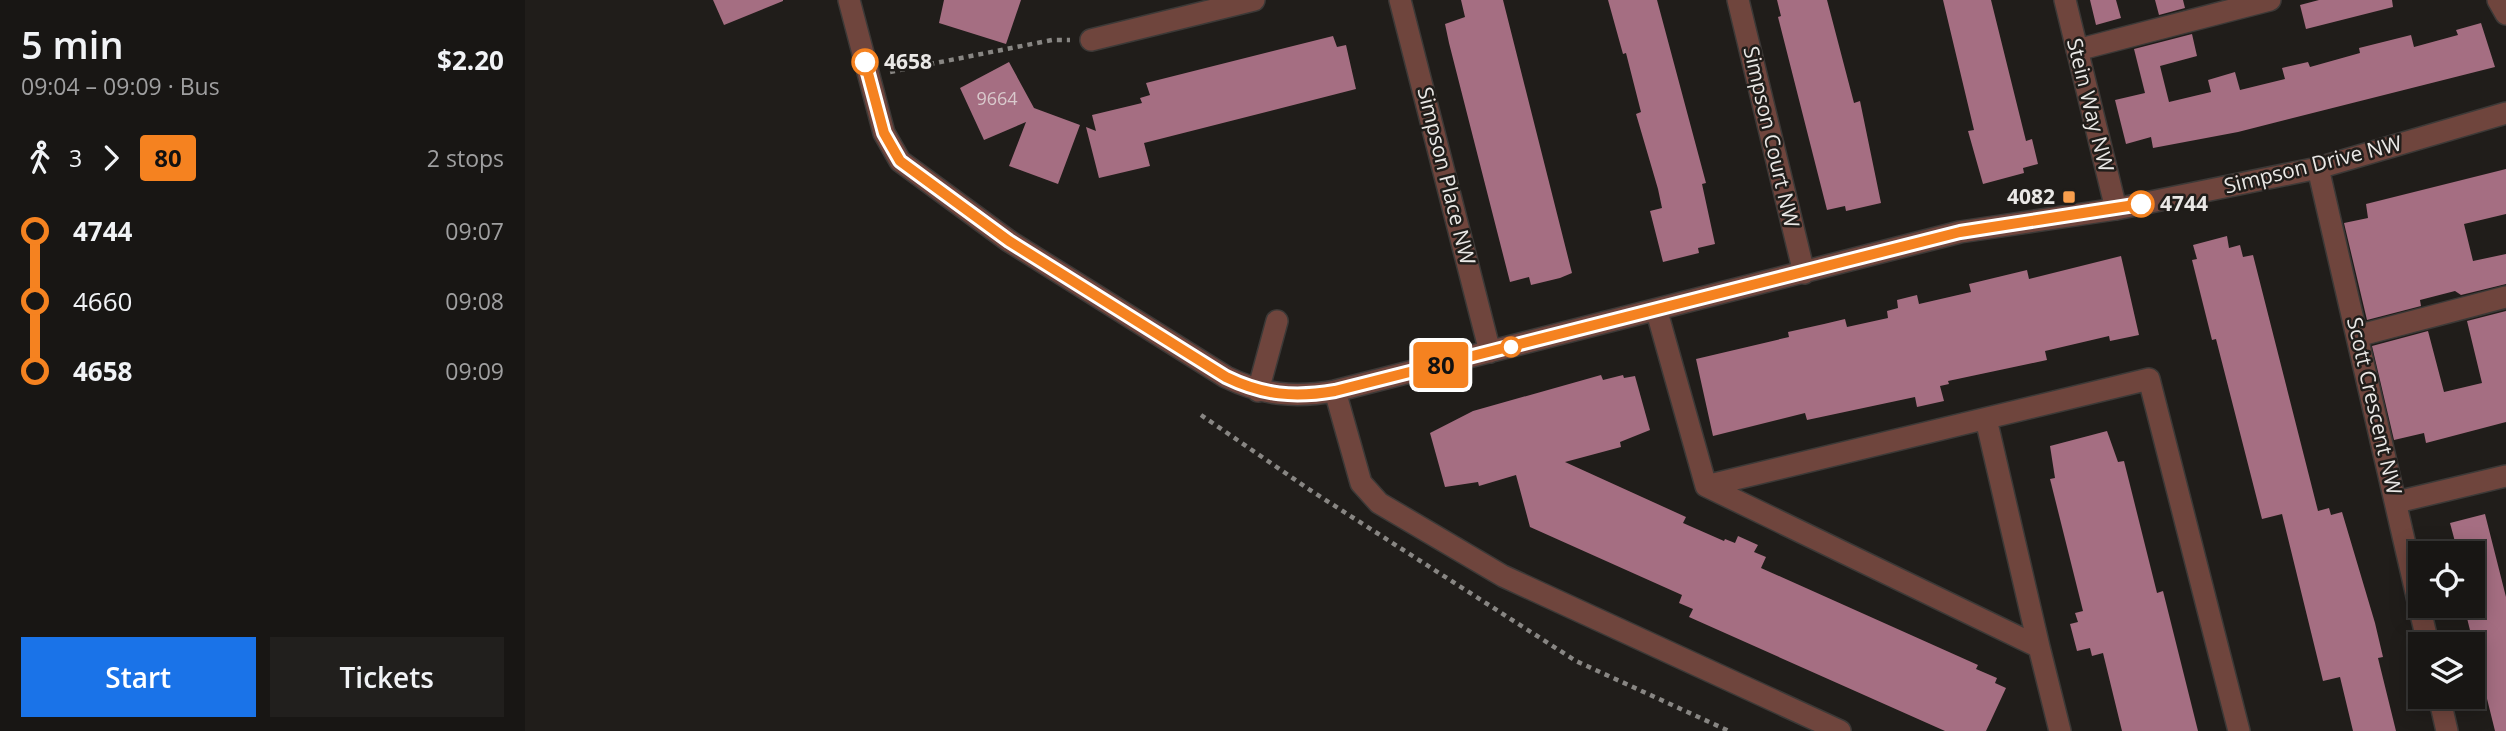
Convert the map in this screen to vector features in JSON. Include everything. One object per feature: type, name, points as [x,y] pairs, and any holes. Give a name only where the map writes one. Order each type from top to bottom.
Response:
[{"type":"street","points":[[849,0],[868,77]]},
{"type":"street","points":[[1091,40],[1254,0]]},
{"type":"street","name":"Simpson Place NW","points":[[1401,0],[1490,352]]},
{"type":"street","name":"Simpson Court NW","points":[[1738,0],[1804,273]]},
{"type":"street","name":"Stein Way NW","points":[[2065,0],[2116,209]]},
{"type":"street","points":[[2077,50],[2270,0]]},
{"type":"street","points":[[2498,0],[2506,14]]},
{"type":"street","name":"Simpson Drive NW","points":[[868,77],[884,133],[893,152],[930,185],[1009,241],[1226,377],[1258,391],[1295,397],[1335,391],[1657,312],[1960,232],[2116,209],[2318,168],[2506,113]]},
{"type":"street","name":"Scott Crescent NW","points":[[2318,168],[2425,632]]},
{"type":"street","points":[[2357,336],[2506,297]]},
{"type":"street","points":[[1657,312],[1706,486],[2039,647]]},
{"type":"street","points":[[1258,391],[1277,321]]},
{"type":"street","points":[[1706,486],[2149,379],[2239,731]]},
{"type":"street","points":[[1335,391],[1358,475],[1379,503],[1503,576],[1840,731]]},
{"type":"street","points":[[1986,419],[2060,731]]},
{"type":"street","points":[[2397,502],[2506,475]]},
{"type":"street","points":[[2442,709],[2447,731]]},
{"type":"path","points":[[868,77],[1052,40],[1091,40]]},
{"type":"path","points":[[1201,415],[1576,661],[1729,731]]},
{"type":"building","points":[[713,0],[783,0],[783,1],[724,25]]},
{"type":"building","points":[[944,0],[1021,0],[1006,44],[939,23]]},
{"type":"building","points":[[1461,0],[1503,0],[1572,273],[1560,278],[1531,285],[1529,277],[1510,282],[1445,24],[1465,17]]},
{"type":"building","points":[[1608,0],[1657,0],[1706,183],[1702,184],[1715,244],[1698,248],[1699,253],[1663,262],[1650,211],[1662,208],[1636,114],[1641,112],[1626,53],[1623,54]]},
{"type":"building","points":[[1777,0],[1827,0],[1854,103],[1860,101],[1881,203],[1846,211],[1845,206],[1827,210],[1778,17],[1781,16]]},
{"type":"building","points":[[1943,0],[1991,0],[2026,141],[2032,139],[2038,164],[2023,168],[2024,173],[1983,184],[1968,131],[1974,130]]},
{"type":"building","points":[[2090,0],[2116,0],[2121,18],[2096,25]]},
{"type":"building","points":[[2155,0],[2183,0],[2185,8],[2159,15]]},
{"type":"building","points":[[2319,0],[2392,0],[2393,7],[2306,29],[2300,5]]},
{"type":"building","points":[[2481,23],[2495,67],[2238,132],[2153,148],[2151,137],[2126,144],[2115,100],[2145,93],[2134,49],[2192,34],[2197,56],[2160,66],[2169,102],[2211,92],[2208,80],[2235,72],[2240,90],[2285,79],[2282,68],[2308,62],[2310,67],[2360,53],[2359,48],[2411,35],[2414,47],[2458,35],[2456,30]]},
{"type":"building","points":[[1333,36],[1337,47],[1346,45],[1356,89],[1144,143],[1150,166],[1099,178],[1086,127],[1096,131],[1092,115],[1142,103],[1140,98],[1150,95],[1146,83]]},
{"type":"building","points":[[1009,62],[1034,108],[1080,125],[1058,184],[1009,166],[1026,122],[984,140],[960,88]]},
{"type":"building","points":[[2506,169],[2506,214],[2464,224],[2473,261],[2506,254],[2506,284],[2461,295],[2455,291],[2420,300],[2421,306],[2367,320],[2344,223],[2368,218],[2366,204]]},
{"type":"building","points":[[2227,236],[2229,248],[2240,245],[2243,257],[2253,255],[2318,511],[2329,508],[2331,515],[2342,512],[2375,623],[2383,657],[2378,658],[2396,731],[2353,731],[2340,677],[2323,681],[2282,514],[2262,519],[2216,339],[2212,340],[2192,260],[2197,259],[2193,245]]},
{"type":"building","points":[[2121,256],[2139,335],[2110,341],[2109,336],[2045,351],[2047,360],[1948,381],[1949,384],[1940,386],[1944,401],[1917,407],[1915,397],[1807,420],[1805,413],[1713,436],[1696,359],[1789,337],[1788,332],[1845,319],[1847,327],[1888,318],[1887,311],[1898,308],[1897,300],[1917,295],[1919,304],[1971,292],[1969,284],[2027,270],[2029,279]]},
{"type":"building","points":[[2506,311],[2506,422],[2426,443],[2424,433],[2394,440],[2372,346],[2428,331],[2444,392],[2482,383],[2467,321]]},
{"type":"building","points":[[1601,375],[1603,380],[1623,375],[1624,378],[1635,376],[1650,430],[1620,442],[1621,447],[1565,462],[1686,517],[1683,523],[1724,541],[1725,539],[1735,543],[1738,536],[1758,545],[1754,552],[1766,557],[1761,568],[1978,665],[1976,669],[1997,678],[1995,683],[2006,688],[1986,731],[1945,731],[1689,617],[1693,609],[1679,603],[1682,595],[1530,527],[1516,475],[1479,486],[1478,482],[1445,487],[1430,433],[1473,411]]},
{"type":"building","points":[[2107,431],[2118,462],[2124,461],[2157,593],[2163,591],[2198,731],[2122,731],[2103,653],[2092,656],[2090,648],[2077,651],[2070,624],[2078,622],[2075,613],[2083,611],[2050,479],[2055,478],[2050,446]]},
{"type":"building","points":[[2485,514],[2506,597],[2506,731],[2495,731],[2485,691],[2485,632],[2470,632],[2467,618],[2485,618],[2485,541],[2455,541],[2450,523]]},
{"type":"bus line","name":"80","points":[[865,62],[884,133],[893,152],[930,185],[1009,241],[1226,377],[1258,391],[1295,397],[1335,391],[1657,312],[1960,232],[2141,204]]},
{"type":"place","name":"4658","points":[[865,62]]},
{"type":"place","name":"4082","points":[[2069,197]]},
{"type":"place","name":"4744","points":[[2141,204]]}]
